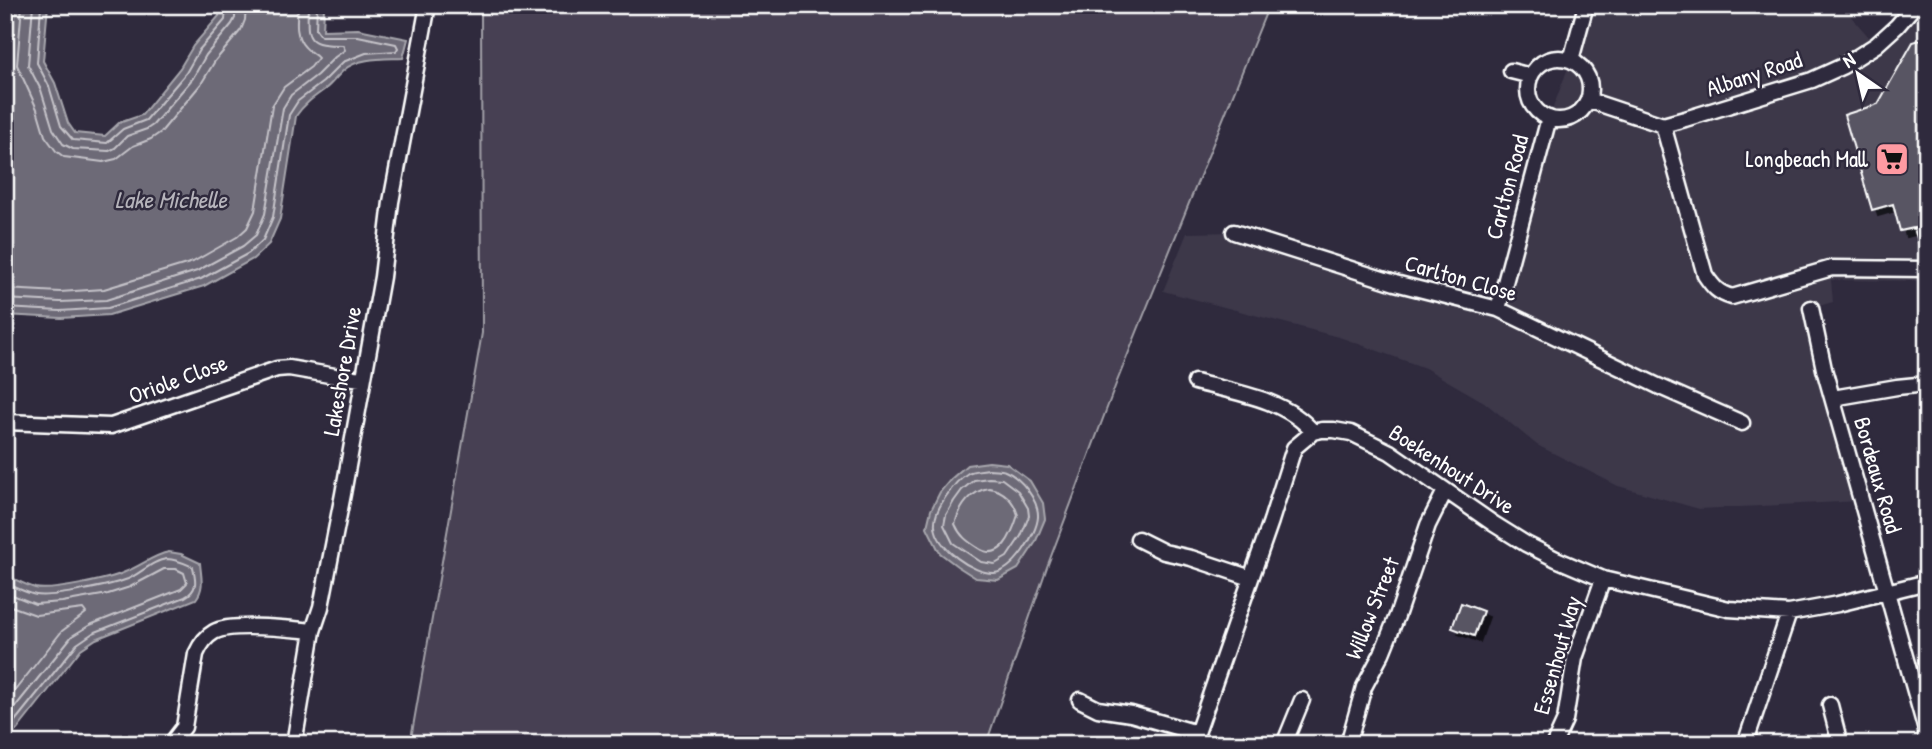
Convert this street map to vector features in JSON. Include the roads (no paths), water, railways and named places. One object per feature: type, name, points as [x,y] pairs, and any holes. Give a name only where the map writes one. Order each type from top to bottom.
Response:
[{"type":"street","name":"Lakeshore Drive","points":[[294,744],[313,631],[321,607],[341,506],[382,277],[391,202],[428,5]]},
{"type":"street","points":[[1571,60],[1586,5]]},
{"type":"street","name":"Albany Road","points":[[1663,125],[1812,80],[1843,66],[1876,46],[1915,5]]},
{"type":"street","points":[[1552,58],[1571,60],[1586,72],[1590,91],[1588,100],[1583,108],[1568,118],[1549,118],[1533,106],[1528,86],[1531,76],[1536,68],[1552,58]]},
{"type":"street","points":[[1511,71],[1531,76]]},
{"type":"street","points":[[1588,100],[1663,125],[1705,275],[1721,295],[1732,297],[1832,268],[1927,269]]},
{"type":"street","name":"Carlton Road","points":[[1498,309],[1549,118]]},
{"type":"street","name":"Carlton Close","points":[[1234,232],[1395,283],[1498,309],[1742,423]]},
{"type":"street","name":"Bordeaux Road","points":[[1811,308],[1824,369],[1927,734]]},
{"type":"street","name":"Oriole Close","points":[[5,422],[111,426],[277,369],[289,368],[363,379]]},
{"type":"street","points":[[1080,700],[1098,709],[1131,714],[1197,738],[1294,448],[1314,432],[1306,423],[1279,407],[1195,382]]},
{"type":"street","points":[[1833,398],[1927,384]]},
{"type":"street","name":"Boekenhout Drive","points":[[1314,432],[1334,430],[1351,433],[1390,452],[1526,544],[1603,579],[1730,609],[1789,613],[1927,582]]},
{"type":"street","name":"Willow Street","points":[[1348,744],[1364,687],[1382,653],[1428,525],[1445,491]]},
{"type":"street","points":[[1138,539],[1164,552],[1251,578]]},
{"type":"street","name":"Essenhout Way","points":[[1554,744],[1564,720],[1575,658],[1603,579]]},
{"type":"street","points":[[1745,744],[1789,613]]},
{"type":"street","points":[[171,744],[184,727],[196,653],[207,637],[226,628],[313,631]]},
{"type":"street","points":[[1284,744],[1302,700]]},
{"type":"street","points":[[1830,705],[1840,744]]},
{"type":"water","name":"Lake Michelle","points":[[5,5],[48,5],[43,61],[55,83],[68,123],[75,133],[105,136],[119,123],[142,115],[180,68],[193,46],[219,16],[219,5],[322,5],[323,30],[358,29],[408,39],[403,58],[372,60],[350,66],[296,116],[280,219],[269,244],[253,259],[204,286],[109,315],[61,318],[5,315]]},
{"type":"water","points":[[989,462],[1007,464],[1030,481],[1043,503],[1045,519],[1035,543],[1018,569],[998,580],[976,578],[957,566],[940,553],[927,527],[931,510],[940,492],[951,479],[967,465]]},
{"type":"water","points":[[169,552],[181,554],[200,563],[201,586],[196,599],[96,639],[81,649],[17,730],[10,729],[5,734],[5,575],[35,588],[67,587],[117,575]]},
{"type":"place","name":"Longbeach Mall","points":[[1892,159]]}]
